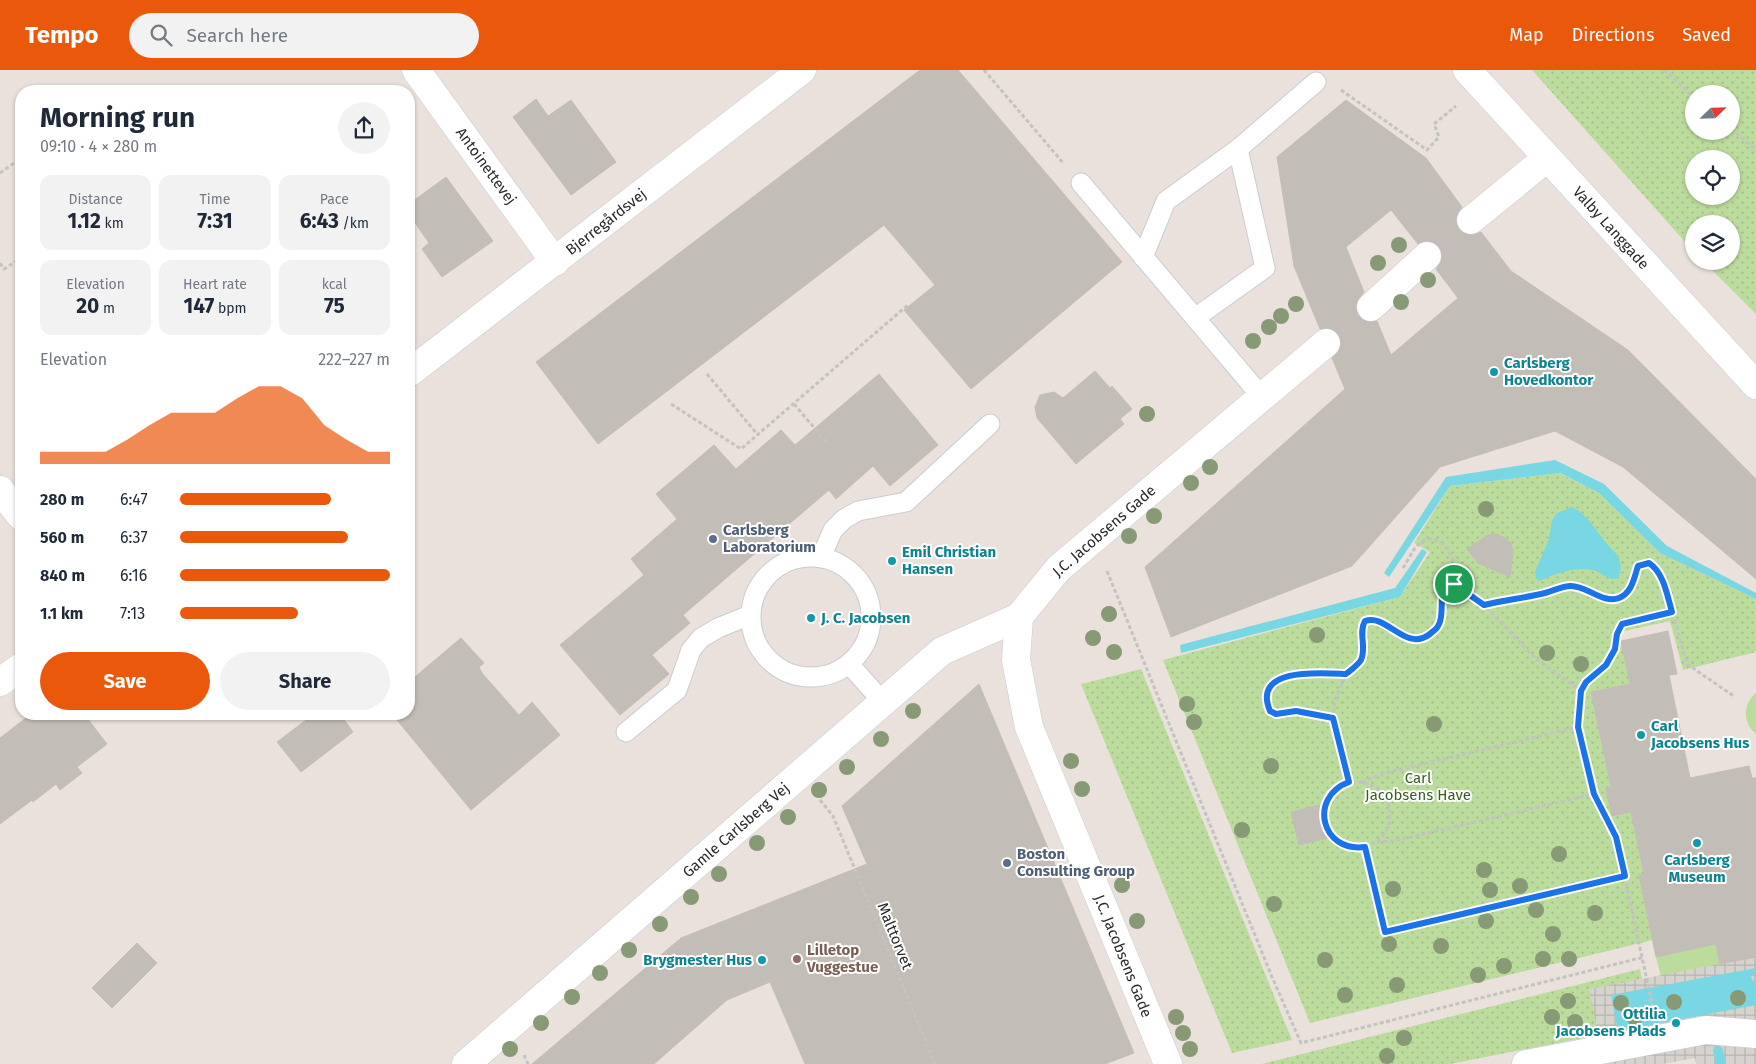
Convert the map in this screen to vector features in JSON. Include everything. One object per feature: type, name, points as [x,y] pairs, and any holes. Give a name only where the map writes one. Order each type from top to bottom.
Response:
[{"type":"street","name":"Antoinettevej","points":[[416,70],[555,262]]},
{"type":"street","name":"Bjerregårdsvej","points":[[415,368],[802,70]]},
{"type":"street","name":"Valby Langgade","points":[[1474,78],[1756,385]]},
{"type":"street","points":[[1471,220],[1547,158]]},
{"type":"street","points":[[1371,307],[1427,256]]},
{"type":"street","name":"J.C. Jacobsens Gade","points":[[1168,1064],[1029,727],[1016,660],[1019,617],[1060,568],[1326,343]]},
{"type":"street","points":[[0,490],[15,509]]},
{"type":"street","name":"Gamle Carlsberg Vej","points":[[466,1064],[942,652],[1019,617]]},
{"type":"street","points":[[0,682],[15,671]]},
{"type":"street","points":[[1526,1064],[1706,1030],[1756,1034]]},
{"type":"lane","points":[[1143,257],[1166,201],[1238,149],[1316,82]]},
{"type":"lane","points":[[1195,318],[1265,268],[1238,149]]},
{"type":"lane","points":[[1081,183],[1262,397]]},
{"type":"lane","points":[[821,557],[833,530],[844,519],[858,511],[906,502],[990,424]]},
{"type":"lane","points":[[803,556],[821,557],[837,562],[851,572],[863,585],[870,602],[869,636],[861,651],[849,664],[834,673],[818,677],[800,677],[784,672],[770,662],[758,649],[752,633],[750,615],[753,598],[760,583],[772,570],[787,561],[803,556]]},
{"type":"lane","points":[[626,732],[677,690],[691,650],[700,638],[718,628],[750,615]]},
{"type":"lane","points":[[849,664],[882,702]]},
{"type":"path","points":[[984,70],[1081,183]]},
{"type":"path","points":[[1664,70],[1685,89]]},
{"type":"path","points":[[1316,82],[1342,91],[1427,150],[1439,137],[1434,124],[1474,78]]},
{"type":"path","points":[[1740,137],[1756,150]]},
{"type":"path","points":[[0,173],[15,162]]},
{"type":"path","points":[[0,264],[4,269],[15,262]]},
{"type":"path","points":[[670,404],[741,449],[909,304]]},
{"type":"path","points":[[707,374],[758,435]]},
{"type":"path","points":[[794,404],[828,444]]},
{"type":"path","points":[[1094,539],[1272,977],[1301,1043],[1644,957]]},
{"type":"path","points":[[1403,568],[1416,547],[1423,541],[1433,539],[1448,549],[1455,568],[1454,584]]},
{"type":"path","points":[[1484,605],[1546,593],[1569,586],[1582,587],[1608,599],[1618,598],[1632,586],[1638,566],[1649,563],[1657,568],[1666,591],[1687,664],[1735,697]]},
{"type":"path","points":[[1454,584],[1484,605],[1535,658],[1581,691]]},
{"type":"path","points":[[1349,782],[1333,718],[1335,700],[1346,674],[1360,662],[1363,652],[1361,627],[1365,621],[1370,619],[1379,621],[1403,636],[1416,640],[1424,638],[1439,626],[1442,613],[1442,598],[1446,588],[1454,584]]},
{"type":"path","points":[[1655,1016],[1644,957],[1616,837],[1594,794],[1578,727],[1581,691],[1586,682],[1606,665],[1615,649],[1617,634],[1622,624],[1672,612]]},
{"type":"path","points":[[1333,718],[1296,711],[1276,714],[1270,711],[1267,699],[1270,689],[1276,681],[1290,675],[1303,673],[1346,674]]},
{"type":"path","points":[[1578,727],[1385,773],[1362,782],[1349,782],[1334,791],[1327,800],[1324,811],[1325,823],[1329,833],[1338,842],[1353,848],[1365,847],[1377,842],[1394,841],[1594,794]]},
{"type":"path","points":[[1362,782],[1379,789],[1389,804],[1391,816],[1388,828],[1377,842]]},
{"type":"path","name":"Malttorvet","points":[[833,816],[935,1064]]},
{"type":"path","points":[[1365,847],[1385,932],[1625,876]]},
{"type":"green space","points":[[1532,70],[1756,70],[1756,314],[1712,270],[1740,270],[1740,215],[1685,215],[1685,242]]},
{"type":"green space","name":"Carl Jacobsens Have","points":[[1559,473],[1599,493],[1660,553],[1756,599],[1756,652],[1683,670],[1670,621],[1620,632],[1630,684],[1591,692],[1611,787],[1606,789],[1613,816],[1631,812],[1644,874],[1653,940],[1310,1023],[1163,660],[1400,597],[1430,552],[1414,543],[1450,486]]},
{"type":"green space","points":[[1141,669],[1292,1040],[1232,1053],[1081,684]]},
{"type":"green space","points":[[1756,693],[1756,734],[1747,720],[1746,708]]},
{"type":"green space","points":[[1716,944],[1720,964],[1756,957],[1663,985],[1656,957]]},
{"type":"green space","points":[[1640,969],[1644,989],[1618,1031],[1450,1064],[1262,1064]]},
{"type":"shaded area","name":"Ottilia Jacobsens Plads","points":[[1756,957],[1756,1064],[1696,1064],[1695,1058],[1663,1064],[1604,1064],[1589,989]]},
{"type":"water","points":[[1555,460],[1604,484],[1667,546],[1756,593],[1756,599],[1660,553],[1599,493],[1560,473],[1450,486],[1389,577],[1384,573],[1446,477]]},
{"type":"water","points":[[1572,507],[1587,519],[1618,556],[1621,567],[1618,578],[1611,579],[1593,570],[1579,569],[1565,571],[1539,581],[1536,578],[1535,572],[1549,539],[1552,520],[1557,513]]},
{"type":"water","points":[[1422,549],[1427,552],[1400,597],[1181,653],[1180,645],[1395,588]]},
{"type":"water","points":[[1756,968],[1756,973],[1751,977],[1756,982],[1756,1005],[1618,1031],[1611,995]]},
{"type":"building","points":[[920,70],[958,70],[1122,262],[971,389],[904,310],[935,285],[884,225],[598,444],[536,362]]},
{"type":"building","points":[[536,99],[548,116],[571,100],[616,162],[571,195],[513,117]]},
{"type":"building","name":"Carlsberg Hovedkontor","points":[[1346,100],[1426,158],[1462,207],[1456,215],[1456,223],[1459,230],[1466,235],[1481,232],[1511,271],[1628,350],[1756,479],[1756,579],[1623,467],[1555,431],[1440,467],[1352,566],[1171,637],[1145,567],[1345,389],[1332,358],[1340,349],[1341,340],[1338,333],[1332,329],[1320,329],[1294,266],[1277,157]],"holes":[[[1391,210],[1418,244],[1424,241],[1431,241],[1439,246],[1442,252],[1442,260],[1436,269],[1458,298],[1391,355],[1377,321],[1366,322],[1359,317],[1356,311],[1356,302],[1364,292],[1346,247]]]},
{"type":"building","points":[[446,177],[493,241],[442,277],[422,249],[429,243],[415,223],[415,200]]},
{"type":"building","points":[[1095,371],[1110,388],[1112,386],[1132,409],[1120,419],[1124,424],[1076,464],[1037,418],[1035,407],[1040,395],[1054,392],[1063,398]]},
{"type":"building","points":[[879,374],[938,445],[890,486],[873,466],[836,499],[829,490],[683,615],[690,623],[652,655],[669,674],[620,715],[560,645],[644,575],[631,559],[677,519],[656,494],[714,445],[736,469],[781,430],[795,445]]},
{"type":"building","points":[[1496,534],[1511,543],[1513,551],[1510,577],[1478,563],[1467,549],[1488,535]]},
{"type":"building","name":"Carlsberg Museum","points":[[1668,631],[1677,674],[1669,675],[1690,778],[1749,766],[1752,778],[1756,778],[1756,957],[1720,964],[1716,944],[1656,957],[1639,875],[1644,874],[1631,812],[1612,816],[1606,789],[1611,787],[1591,692],[1630,684],[1621,641]]},
{"type":"building","points":[[461,638],[484,663],[479,667],[482,673],[519,715],[532,702],[560,735],[471,810],[397,720],[415,720],[415,677]]},
{"type":"building","points":[[979,684],[1134,1053],[1105,1064],[805,1064],[770,982],[727,1000],[654,1064],[532,1064],[681,938],[867,864],[842,806]]},
{"type":"building","points":[[23,720],[89,720],[107,744],[77,767],[82,773],[60,790],[56,784],[0,824],[0,738]]},
{"type":"building","points":[[306,720],[344,720],[353,732],[301,772],[277,742]]},
{"type":"building","points":[[1320,805],[1328,838],[1299,845],[1291,812]]},
{"type":"building","points":[[137,943],[157,963],[112,1008],[92,988]]},
{"type":"waterway","points":[[1718,1051],[1721,1064]]},
{"type":"tunnel","points":[[1427,256],[1471,220]]},
{"type":"tunnel","points":[[1326,343],[1371,307]]},
{"type":"place","name":"Carlsberg Hovedkontor","points":[[1494,372]]},
{"type":"place","name":"Carlsberg Laboratorium","points":[[713,539]]},
{"type":"place","name":"Emil Christian Hansen","points":[[892,561]]},
{"type":"place","name":"J. C. Jacobsen","points":[[811,618]]},
{"type":"place","name":"Carl Jacobsens Hus","points":[[1641,735]]},
{"type":"place","name":"Carlsberg Museum","points":[[1697,843]]},
{"type":"place","name":"Boston Consulting Group","points":[[1007,863]]},
{"type":"place","name":"Lilletop Vuggestue","points":[[797,959]]},
{"type":"place","name":"Brygmester Hus","points":[[762,960]]},
{"type":"place","name":"Ottilia Jacobsens Plads","points":[[1676,1023]]},
{"type":"route","points":[[1649,563],[1657,568],[1672,612],[1622,624],[1617,634],[1615,649],[1606,665],[1586,682],[1581,691],[1578,727],[1594,794],[1616,837],[1625,876],[1385,932],[1365,847],[1353,848],[1342,845],[1329,833],[1325,823],[1324,811],[1327,800],[1334,791],[1349,782],[1333,718],[1296,711],[1276,714],[1270,711],[1267,699],[1270,689],[1276,681],[1290,675],[1303,673],[1346,674],[1360,662],[1363,652],[1361,627],[1365,621],[1370,619],[1379,621],[1403,636],[1416,640],[1424,638],[1439,626],[1442,613],[1442,598],[1446,588],[1454,584],[1484,605],[1546,593],[1569,586],[1582,587],[1608,599],[1618,598],[1626,593],[1632,586],[1638,566],[1649,563]]}]
